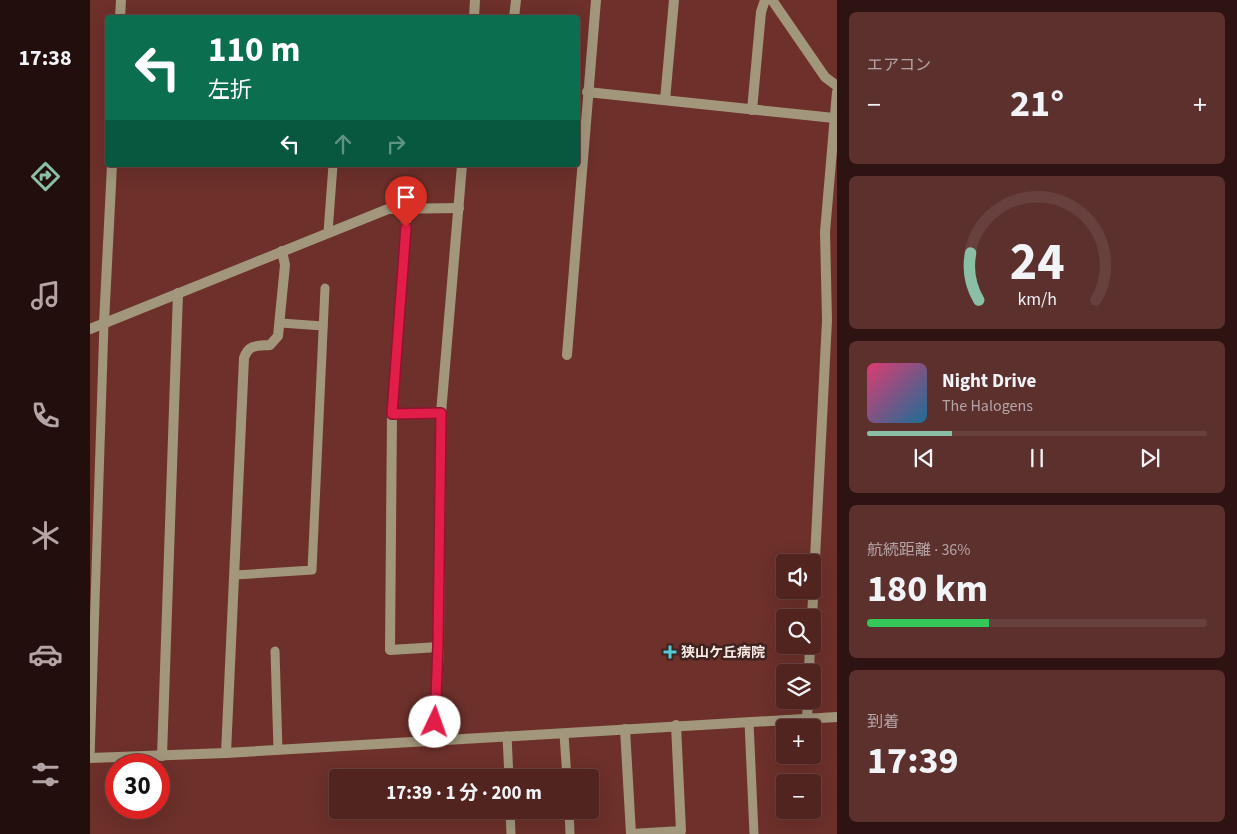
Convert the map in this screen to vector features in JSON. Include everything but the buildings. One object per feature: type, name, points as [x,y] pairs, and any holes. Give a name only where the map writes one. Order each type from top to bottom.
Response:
[{"type":"street","points":[[120,15],[121,0]]},
{"type":"street","points":[[474,15],[475,0]]},
{"type":"street","points":[[514,15],[516,0]]},
{"type":"street","points":[[567,355],[596,0]]},
{"type":"street","points":[[665,100],[674,0]]},
{"type":"street","points":[[752,110],[761,12],[765,0]]},
{"type":"street","points":[[772,0],[825,77],[837,86]]},
{"type":"street","points":[[587,92],[834,118]]},
{"type":"street","points":[[812,609],[827,320],[825,232],[837,92]]},
{"type":"street","points":[[104,323],[112,167]]},
{"type":"street","points":[[434,741],[438,646],[441,413],[462,167]]},
{"type":"street","points":[[407,208],[392,414],[390,650],[438,646]]},
{"type":"street","points":[[90,329],[388,209],[459,208]]},
{"type":"street","points":[[226,753],[244,358],[247,350],[252,346],[270,345],[278,336],[281,323],[285,265],[282,251]]},
{"type":"street","points":[[162,754],[178,293]]},
{"type":"street","points":[[392,414],[441,413]]},
{"type":"street","points":[[807,718],[808,709]]},
{"type":"street","points":[[170,756],[564,734],[625,728],[837,716]]},
{"type":"street","points":[[625,728],[630,834],[681,831],[676,726]]},
{"type":"street","points":[[90,758],[105,758]]},
{"type":"lane","points":[[328,232],[333,167]]},
{"type":"lane","points":[[235,576],[312,570],[325,288]]},
{"type":"lane","points":[[90,758],[104,323]]},
{"type":"lane","points":[[281,323],[323,326]]},
{"type":"lane","points":[[275,651],[278,750]]},
{"type":"lane","points":[[749,722],[754,834]]},
{"type":"lane","points":[[564,734],[566,769]]},
{"type":"lane","points":[[507,736],[509,769]]},
{"type":"lane","points":[[510,819],[511,834]]},
{"type":"lane","points":[[569,819],[570,834]]},
{"type":"place","name":"狭山ケ丘病院","points":[[670,652]]},
{"type":"route","points":[[406,227],[392,414],[441,413],[438,646],[435,722]]}]
